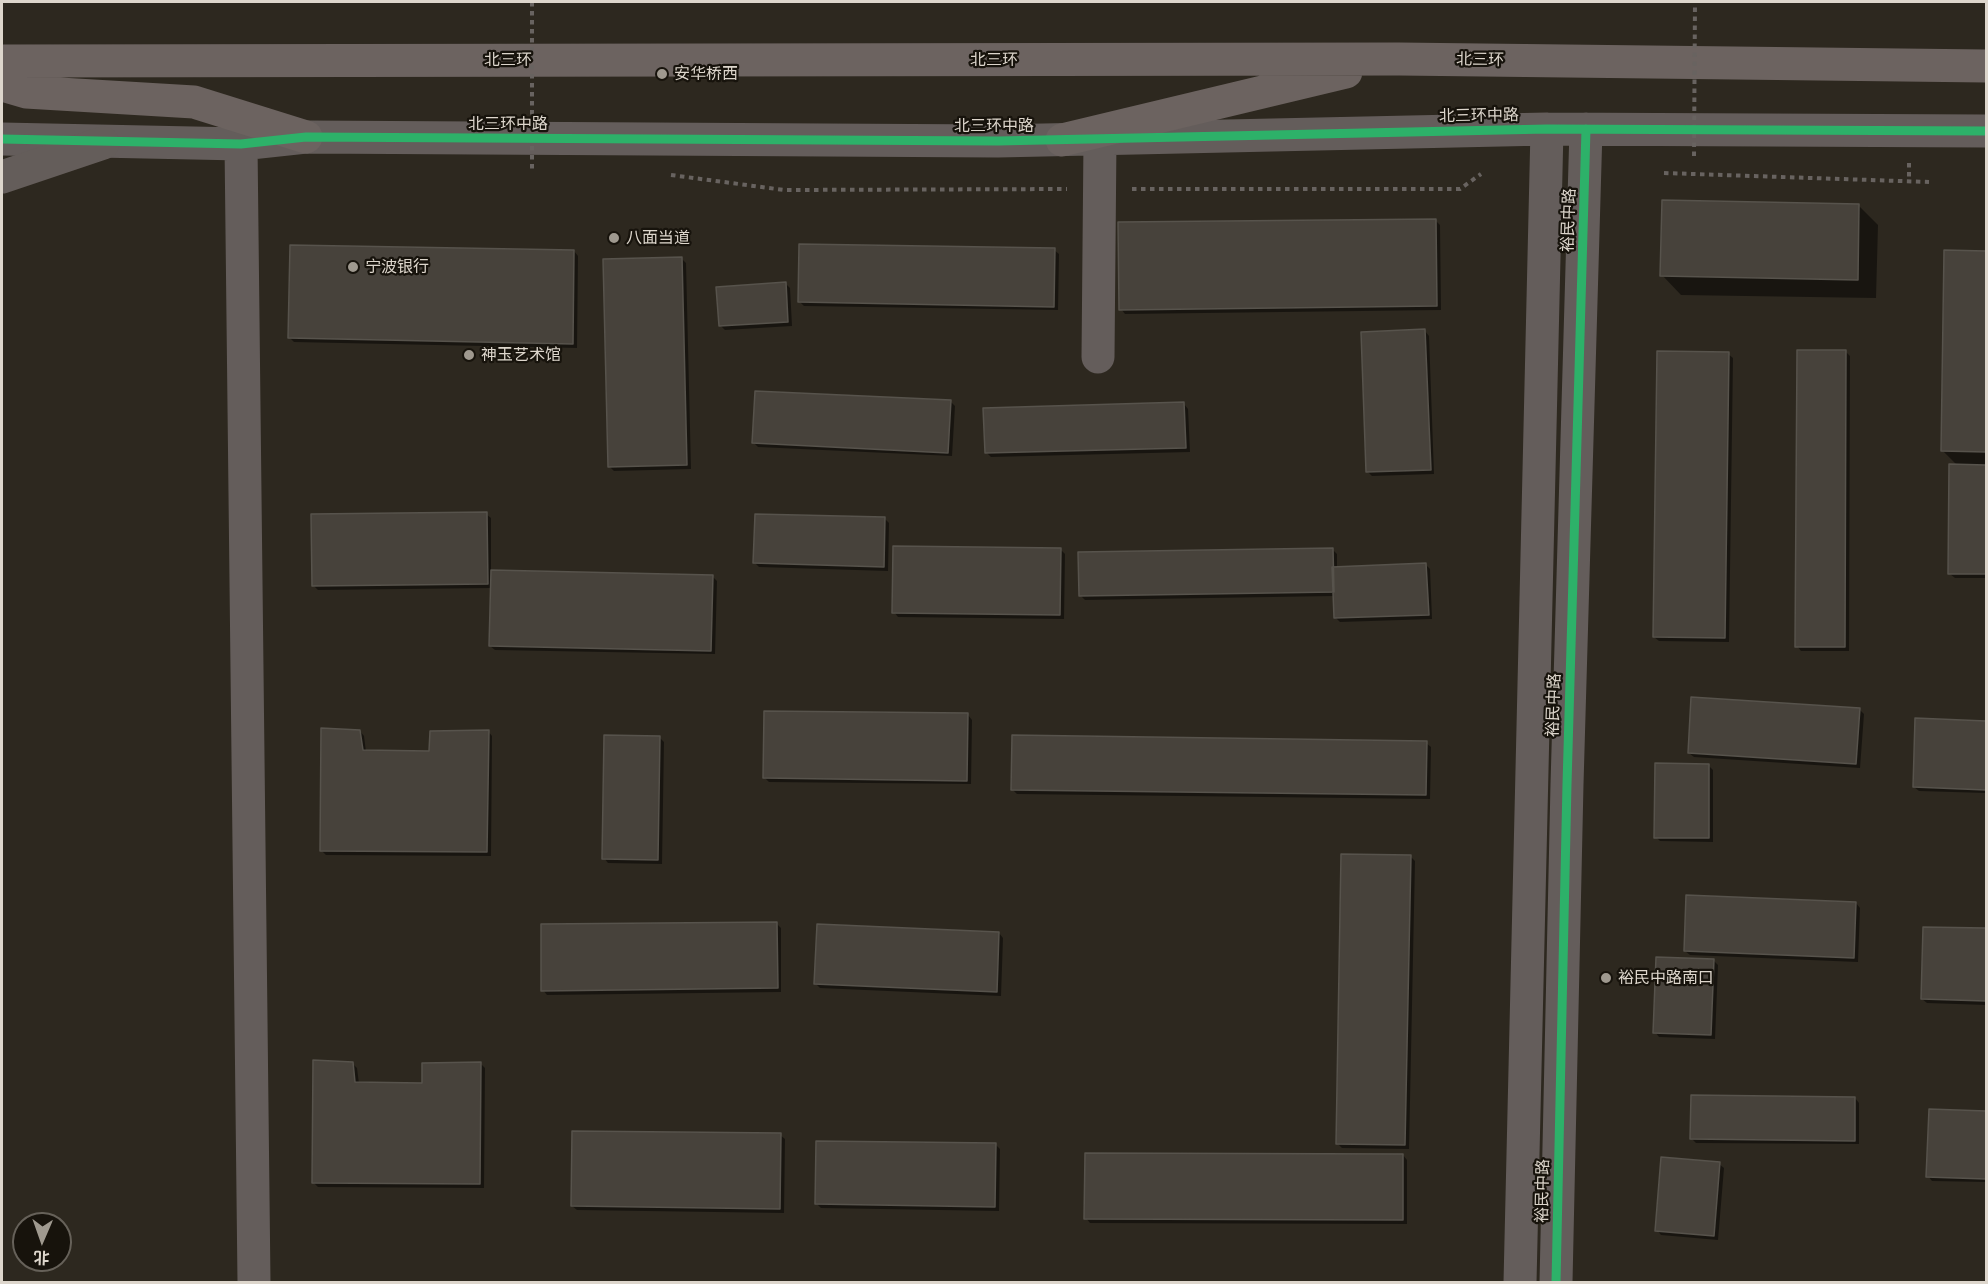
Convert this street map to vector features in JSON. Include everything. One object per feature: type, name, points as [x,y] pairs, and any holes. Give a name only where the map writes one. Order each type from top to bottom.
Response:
[{"type":"highway","name":"北三环","points":[[2,61],[1399,59],[1986,66]]},
{"type":"highway","points":[[1062,140],[1399,59]]},
{"type":"highway","points":[[2,85],[26,92],[194,102],[306,137]]},
{"type":"main road","points":[[2,177],[103,143]]},
{"type":"street","name":"北三环中路","points":[[2,139],[103,143],[241,144],[306,137],[1062,140],[1547,129],[1986,131]]},
{"type":"street","name":"裕民中路","points":[[1520,1282],[1547,129]]},
{"type":"street","name":"裕民中路","points":[[1556,1282],[1566,784],[1586,129]]},
{"type":"street","points":[[1098,357],[1100,139]]},
{"type":"street","points":[[241,144],[254,1282]]},
{"type":"path","points":[[532,2],[532,173]]},
{"type":"path","points":[[1694,156],[1695,2]]},
{"type":"path","points":[[1909,158],[1909,181]]},
{"type":"path","points":[[1664,173],[1929,182]]},
{"type":"building","points":[[1662,200],[1859,204],[1858,280],[1660,276]]},
{"type":"building","points":[[1436,219],[1437,306],[1119,310],[1118,222]]},
{"type":"building","points":[[799,244],[1055,248],[1054,307],[798,302]]},
{"type":"building","points":[[290,245],[574,250],[573,344],[288,338]]},
{"type":"building","points":[[1944,250],[1986,251],[1986,452],[1941,451]]},
{"type":"building","points":[[682,257],[687,465],[608,467],[603,259]]},
{"type":"building","points":[[786,282],[788,322],[719,326],[716,287]]},
{"type":"building","points":[[1425,329],[1431,470],[1366,472],[1361,332]]},
{"type":"building","points":[[1797,350],[1846,350],[1845,647],[1795,647]]},
{"type":"building","points":[[1657,351],[1729,352],[1725,638],[1653,637]]},
{"type":"building","points":[[755,391],[951,400],[948,453],[752,443]]},
{"type":"building","points":[[1184,402],[1186,448],[985,453],[983,408]]},
{"type":"building","points":[[1949,464],[1986,465],[1986,574],[1948,574]]},
{"type":"building","points":[[487,512],[488,584],[312,586],[311,514]]},
{"type":"building","points":[[755,514],[885,517],[884,567],[753,563]]},
{"type":"building","points":[[893,546],[1061,548],[1060,615],[892,613]]},
{"type":"building","points":[[1333,548],[1334,592],[1079,596],[1078,552]]},
{"type":"building","points":[[1426,563],[1429,615],[1334,618],[1332,567]]},
{"type":"building","points":[[491,570],[713,575],[711,651],[489,646]]},
{"type":"building","points":[[1691,697],[1860,708],[1856,764],[1688,753]]},
{"type":"building","points":[[764,711],[968,713],[967,781],[763,778]]},
{"type":"building","points":[[1915,718],[1986,721],[1986,790],[1913,787]]},
{"type":"building","points":[[321,728],[360,730],[363,750],[429,751],[430,731],[489,730],[487,852],[320,851]]},
{"type":"building","points":[[604,735],[660,736],[658,860],[602,859]]},
{"type":"building","points":[[1012,735],[1427,741],[1426,795],[1011,790]]},
{"type":"building","points":[[1655,763],[1709,764],[1709,838],[1654,838]]},
{"type":"building","points":[[1341,854],[1411,855],[1405,1145],[1336,1144]]},
{"type":"building","points":[[1686,895],[1856,902],[1854,958],[1684,951]]},
{"type":"building","points":[[777,922],[778,988],[541,991],[541,924]]},
{"type":"building","points":[[817,924],[999,932],[997,992],[814,984]]},
{"type":"building","points":[[1923,927],[1986,928],[1986,1001],[1921,999]]},
{"type":"building","points":[[1656,957],[1714,959],[1711,1035],[1653,1033]]},
{"type":"building","points":[[313,1060],[353,1062],[355,1082],[422,1083],[422,1063],[481,1062],[480,1184],[312,1183]]},
{"type":"building","points":[[1691,1095],[1855,1097],[1855,1141],[1690,1139]]},
{"type":"building","points":[[1929,1109],[1986,1111],[1986,1179],[1926,1177]]},
{"type":"building","points":[[572,1131],[781,1133],[780,1209],[571,1206]]},
{"type":"building","points":[[816,1141],[996,1143],[995,1207],[815,1204]]},
{"type":"building","points":[[1085,1153],[1403,1154],[1403,1220],[1084,1219]]},
{"type":"building","points":[[1661,1157],[1720,1162],[1714,1236],[1655,1231]]},
{"type":"cycle path","points":[[2,139],[241,144],[306,137],[998,141],[1547,129],[1986,131]]},
{"type":"cycle path","points":[[1556,1282],[1567,784],[1586,129]]},
{"type":"place","name":"安华桥西","points":[[662,74]]},
{"type":"place","name":"八面当道","points":[[614,238]]},
{"type":"place","name":"宁波银行","points":[[353,267]]},
{"type":"place","name":"神玉艺术馆","points":[[469,355]]},
{"type":"place","name":"裕民中路南口","points":[[1606,978]]}]
